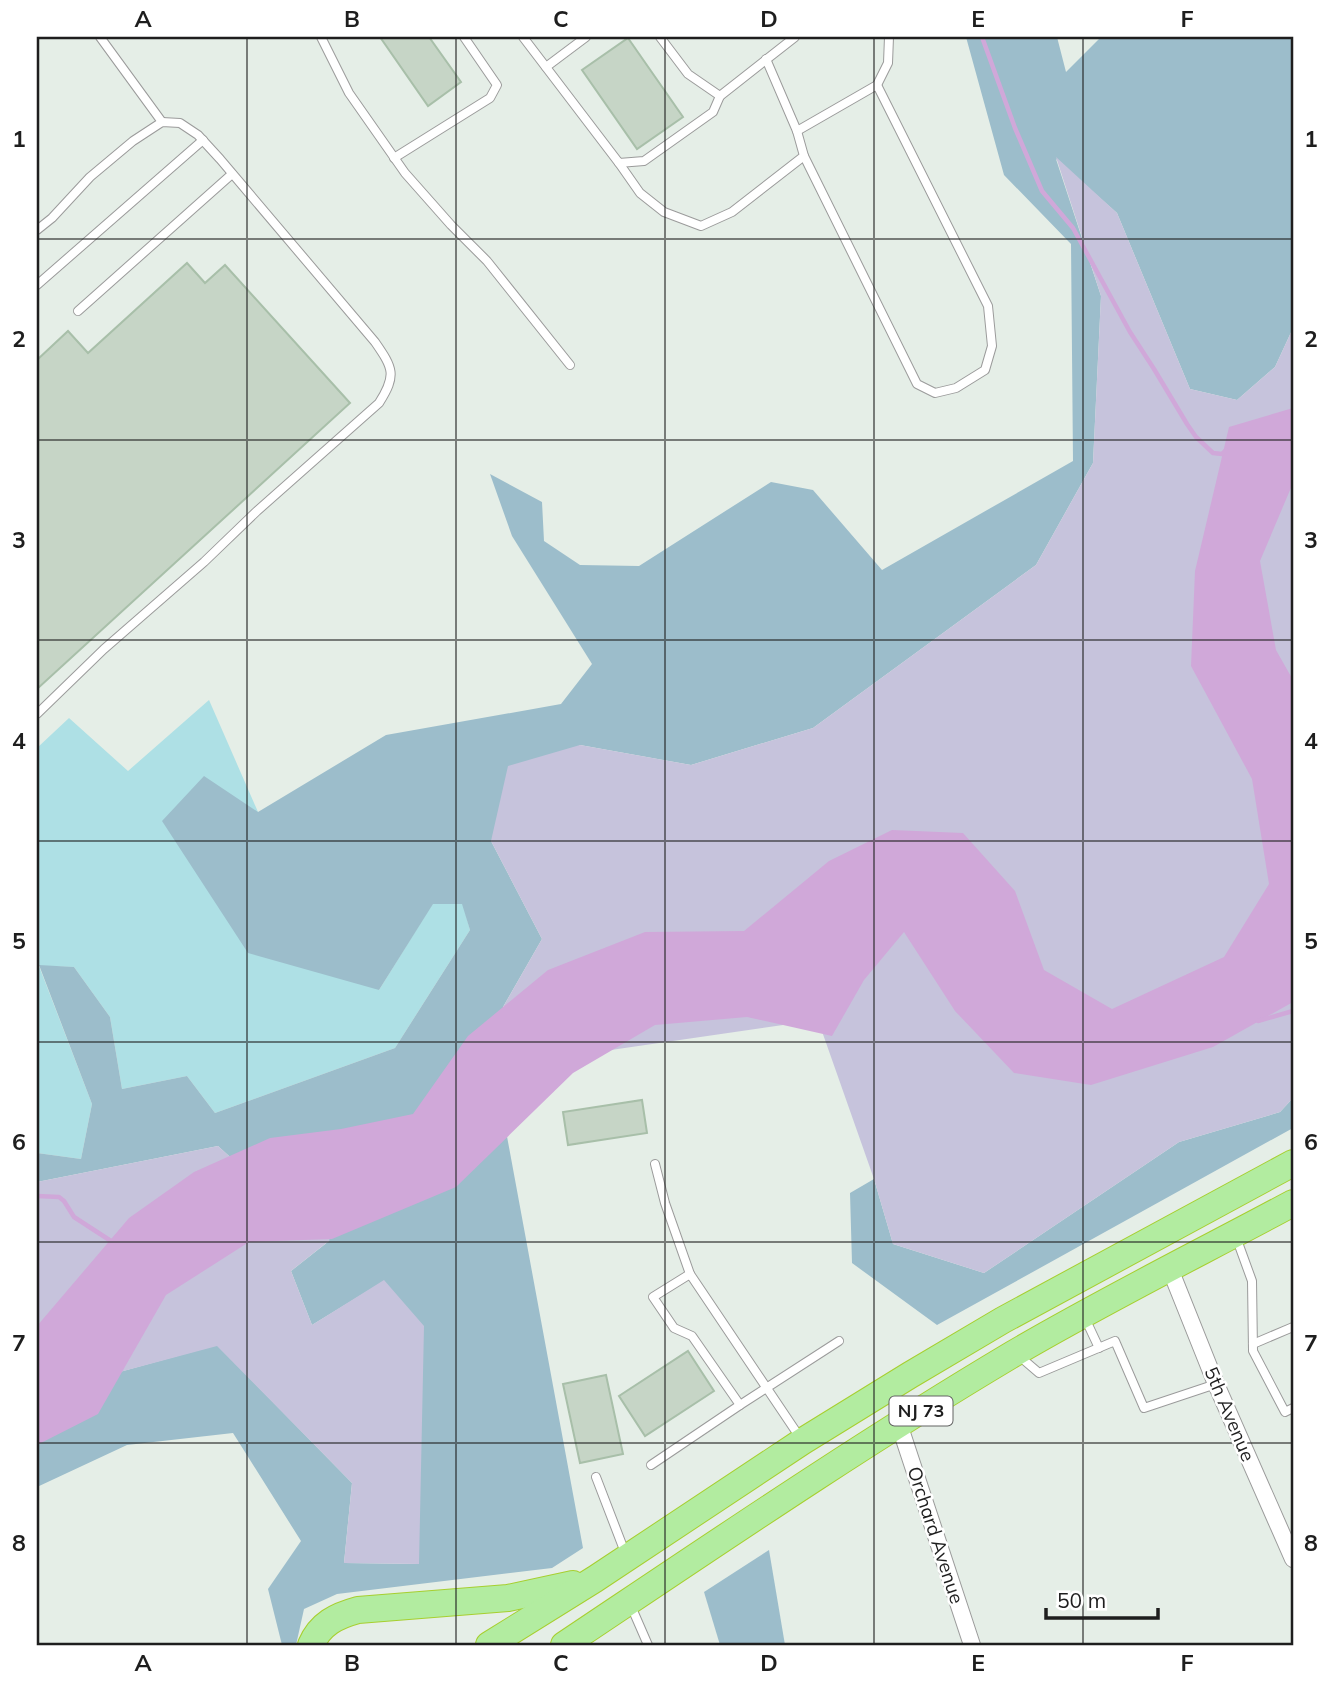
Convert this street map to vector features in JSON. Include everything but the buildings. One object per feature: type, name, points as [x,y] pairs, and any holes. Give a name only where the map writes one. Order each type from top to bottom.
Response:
[{"type":"highway","name":"NJ 73","points":[[489,1645],[595,1579],[861,1404],[1003,1320],[1293,1163]]},
{"type":"highway","name":"NJ 73","points":[[564,1645],[815,1478],[1015,1353],[1293,1203]]},
{"type":"highway","points":[[310,1645],[324,1625],[345,1613],[508,1598],[595,1579]]},
{"type":"street","name":"5th Avenue","points":[[1170,1269],[1216,1384],[1293,1559]]},
{"type":"street","name":"Orchard Avenue","points":[[899,1424],[972,1645]]},
{"type":"lane","points":[[100,37],[162,122]]},
{"type":"lane","points":[[321,37],[349,93],[405,173],[451,225],[488,261],[570,365]]},
{"type":"lane","points":[[394,158],[490,97],[497,85],[464,37]]},
{"type":"lane","points":[[523,37],[640,193],[664,212],[701,226],[732,212],[804,156]]},
{"type":"lane","points":[[547,67],[586,37]]},
{"type":"lane","points":[[660,37],[688,74],[720,96]]},
{"type":"lane","points":[[619,163],[644,161],[713,112],[720,96],[795,37]]},
{"type":"lane","points":[[797,131],[877,85],[888,63],[889,37]]},
{"type":"lane","points":[[766,59],[797,131],[804,156],[917,384],[935,393],[956,388],[985,370],[992,346],[988,306],[877,85]]},
{"type":"lane","points":[[37,230],[52,218],[90,177],[133,141],[162,122],[180,123],[203,140],[375,342],[391,372],[389,388],[379,403],[104,649],[37,714]]},
{"type":"lane","points":[[37,285],[203,140]]},
{"type":"lane","points":[[78,311],[232,174]]},
{"type":"lane","points":[[655,1164],[665,1203],[690,1274],[803,1441]]},
{"type":"lane","points":[[1235,1235],[1252,1281],[1253,1351],[1284,1412],[1293,1408]]},
{"type":"lane","points":[[690,1274],[653,1297],[674,1328],[692,1336],[740,1405]]},
{"type":"lane","points":[[1084,1315],[1099,1348]]},
{"type":"lane","points":[[1253,1344],[1293,1327]]},
{"type":"lane","points":[[651,1465],[839,1341]]},
{"type":"lane","points":[[1015,1353],[1039,1373],[1115,1341],[1144,1408],[1216,1384]]},
{"type":"lane","points":[[596,1477],[627,1558]]},
{"type":"lane","points":[[629,1602],[648,1645]]},
{"type":"shaded area","points":[[966,37],[1057,37],[1066,72],[1101,37],[1293,37],[1293,328],[1275,367],[1237,400],[1190,389],[1117,213],[1056,159],[1101,296],[1093,463],[1036,565],[813,728],[691,765],[580,745],[491,841],[542,939],[503,1007],[506,1131],[583,1548],[552,1568],[337,1594],[304,1609],[296,1645],[282,1645],[268,1589],[301,1541],[233,1433],[127,1445],[37,1487],[37,1403],[105,1376],[217,1345],[352,1483],[344,1563],[419,1564],[384,1281],[312,1325],[291,1271],[329,1241],[295,1216],[218,1146],[37,1182],[37,1153],[81,1159],[92,1104],[39,965],[74,967],[110,1017],[122,1089],[187,1076],[215,1113],[395,1048],[470,930],[462,904],[433,904],[379,990],[248,953],[162,821],[204,776],[258,812],[386,735],[561,704],[592,664],[512,536],[490,474],[542,502],[544,541],[580,565],[639,566],[771,482],[813,490],[882,570],[1073,461],[1071,244],[1004,175]]},
{"type":"shaded area","points":[[1056,157],[1117,213],[1190,389],[1237,400],[1275,367],[1293,328],[1293,1098],[1280,1112],[1179,1142],[984,1273],[893,1244],[874,1179],[818,1020],[604,1051],[541,1080],[506,1131],[503,1007],[542,939],[491,841],[508,766],[580,745],[691,765],[813,728],[1036,565],[1093,463],[1101,296]]},
{"type":"shaded area","points":[[1293,408],[1293,483],[1260,561],[1276,650],[1293,680],[1293,1002],[1213,1047],[1091,1085],[1014,1073],[955,1011],[904,932],[864,980],[832,1036],[747,1017],[655,1025],[573,1073],[456,1187],[332,1239],[249,1242],[166,1295],[98,1414],[37,1445],[37,1326],[129,1218],[194,1172],[270,1138],[341,1129],[413,1114],[468,1036],[548,970],[645,932],[744,931],[829,861],[892,830],[963,833],[1015,891],[1044,970],[1112,1009],[1224,957],[1269,884],[1252,779],[1191,666],[1195,571],[1229,427]]},
{"type":"shaded area","points":[[209,700],[258,812],[379,990],[433,903],[463,904],[470,930],[395,1048],[215,1113],[187,1076],[122,1089],[110,1017],[74,967],[39,966],[92,1104],[81,1159],[37,1153],[37,748],[69,718],[128,771]]},
{"type":"shaded area","points":[[1293,1098],[1293,1128],[937,1325],[852,1263],[850,1193],[874,1179],[893,1244],[984,1273],[1179,1142],[1280,1112]]},
{"type":"shaded area","points":[[218,1146],[295,1216],[301,1217],[330,1240],[291,1271],[312,1325],[384,1280],[424,1326],[419,1564],[344,1563],[352,1483],[217,1346],[105,1376],[37,1403],[37,1182]]},
{"type":"shaded area","points":[[769,1550],[785,1645],[720,1645],[704,1592]]},
{"type":"waterway","points":[[982,37],[1015,128],[1042,191],[1073,228],[1130,332],[1196,437],[1213,453],[1222,454],[1226,450]]},
{"type":"waterway","points":[[1258,1021],[1293,1011]]},
{"type":"waterway","points":[[37,1196],[59,1197],[74,1217],[114,1243]]}]
